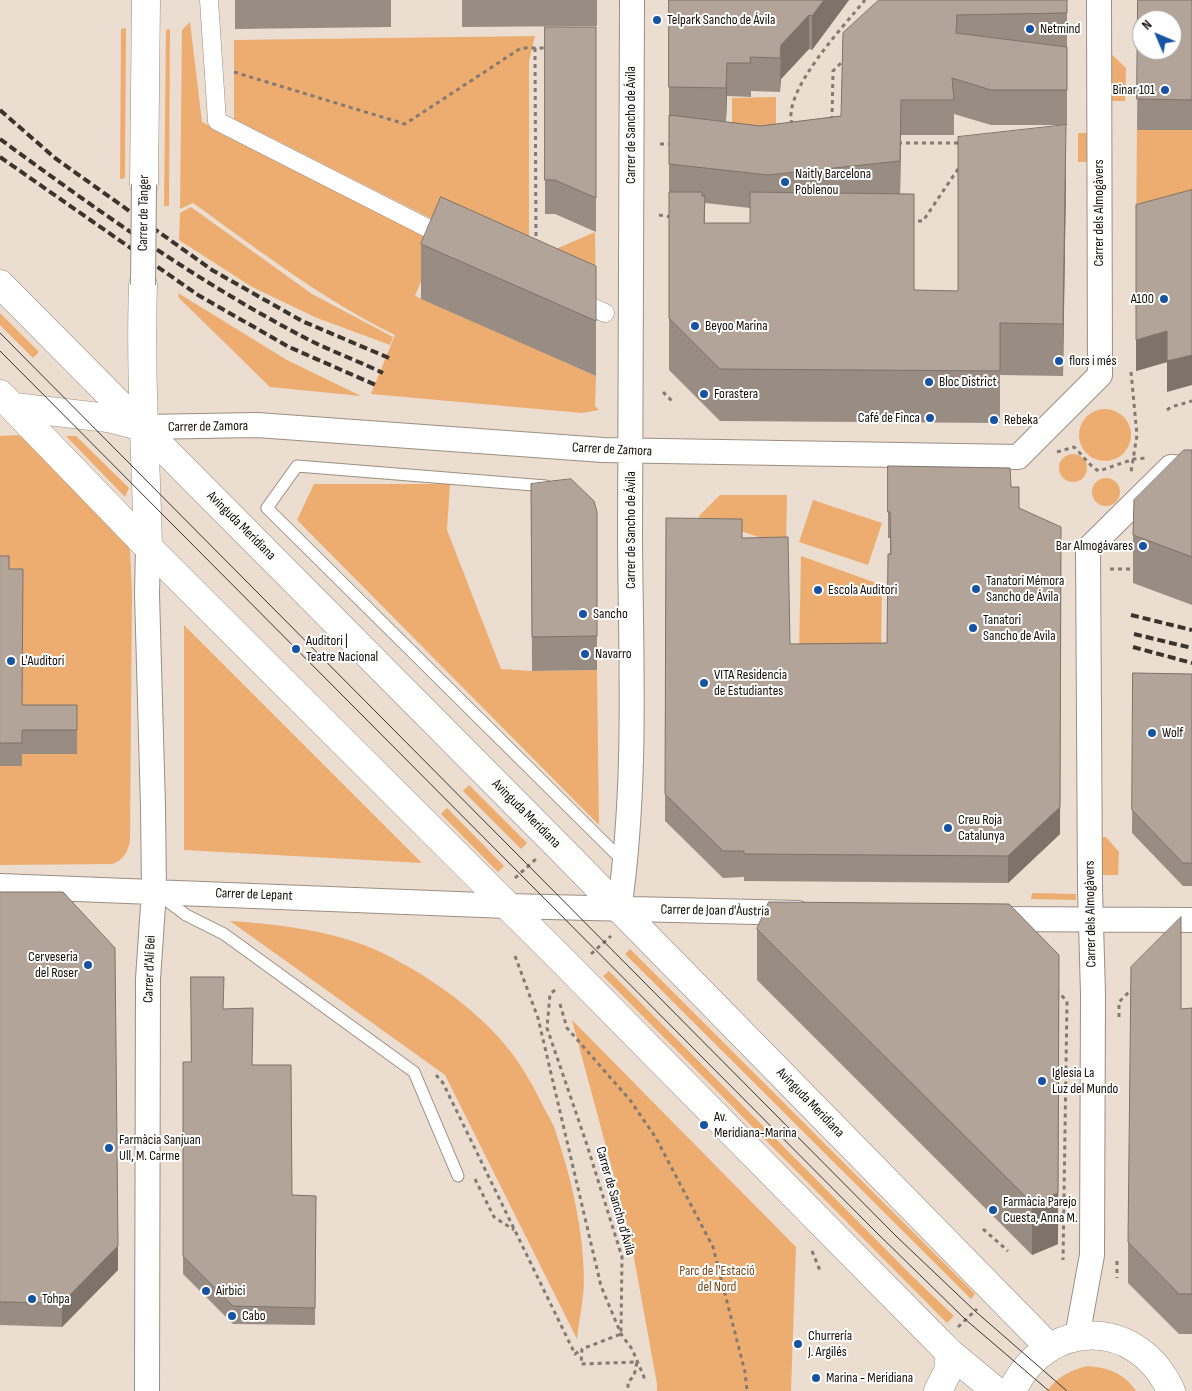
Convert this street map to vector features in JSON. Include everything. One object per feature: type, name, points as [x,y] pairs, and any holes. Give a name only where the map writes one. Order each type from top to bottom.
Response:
[{"type":"street","name":"Carrer de Tànger","points":[[146,0],[143,427],[148,547]]},
{"type":"street","points":[[209,0],[217,121],[464,246]]},
{"type":"street","name":"Carrer de Sancho de Ávila","points":[[619,910],[626,864],[630,796],[631,726],[632,0]]},
{"type":"street","name":"Carrer dels Almogàvers","points":[[1063,411],[1100,375],[1099,0]]},
{"type":"street","name":"Avinguda Meridiana","points":[[0,284],[1049,1347]]},
{"type":"street","points":[[559,293],[605,313]]},
{"type":"street","points":[[4,402],[108,418],[143,427]]},
{"type":"street","points":[[4,402],[507,906],[953,1341],[996,1391]]},
{"type":"street","name":"Carrer de Zamora","points":[[143,427],[257,425],[631,451],[1018,457],[1063,411]]},
{"type":"street","name":"Carrer dels Almogàvers","points":[[1077,1336],[1092,1255],[1093,994],[1090,920],[1088,549],[1171,466],[1192,468]]},
{"type":"street","name":"Carrer d'Alí Bei","points":[[147,1391],[148,980],[154,891],[147,594],[148,547]]},
{"type":"street","name":"Carrer de Lepant","points":[[0,886],[507,906]]},
{"type":"street","name":"Carrer de Joan d'Àustria","points":[[507,906],[819,914]]},
{"type":"street","points":[[966,918],[1192,920]]},
{"type":"street","points":[[1012,1391],[1024,1369],[1034,1358],[1049,1347],[1077,1336],[1117,1339],[1136,1347],[1152,1360],[1164,1376],[1171,1391]]},
{"type":"street","points":[[938,1391],[948,1372],[953,1341]]},
{"type":"lane","points":[[557,487],[297,466],[268,508],[626,864]]},
{"type":"lane","points":[[154,891],[186,915],[224,934],[414,1072],[458,1176]]},
{"type":"path","points":[[792,125],[790,117],[796,95],[810,69],[865,0]]},
{"type":"path","points":[[213,66],[406,124],[521,48],[553,48]]},
{"type":"path","points":[[535,48],[536,246]]},
{"type":"path","points":[[832,126],[833,72],[846,57]]},
{"type":"path","points":[[896,143],[965,143]]},
{"type":"path","points":[[660,144],[679,144]]},
{"type":"path","points":[[904,222],[923,221],[965,158]]},
{"type":"path","points":[[659,215],[676,218]]},
{"type":"path","points":[[1130,372],[1137,435],[1130,477]]},
{"type":"path","points":[[663,392],[672,401]]},
{"type":"path","points":[[1167,410],[1170,407],[1192,401]]},
{"type":"path","points":[[1048,454],[1074,448],[1086,458],[1092,467],[1099,471],[1134,459],[1152,457]]},
{"type":"path","name":"Avinguda Meridiana","points":[[513,880],[541,854]]},
{"type":"path","points":[[514,956],[538,1018],[601,1286],[621,1334],[632,1349],[644,1377],[644,1382]]},
{"type":"path","points":[[1053,987],[1067,1001],[1063,1260]]},
{"type":"path","points":[[1119,1021],[1119,1002],[1134,988]]},
{"type":"path","name":"Carrer de Sancho d'Ávila","points":[[550,994],[547,1028],[622,1256],[621,1334]]},
{"type":"path","points":[[560,1004],[567,1028],[630,1100],[656,1138],[713,1247],[745,1372],[747,1391]]},
{"type":"path","points":[[414,1072],[434,1073],[443,1082],[575,1354],[582,1349],[621,1334]]},
{"type":"path","points":[[474,1178],[494,1218],[516,1231]]},
{"type":"path","points":[[983,1230],[1008,1251]]},
{"type":"path","points":[[809,1246],[821,1273]]},
{"type":"path","points":[[1117,1258],[1117,1278]]},
{"type":"path","points":[[953,1341],[981,1306]]},
{"type":"path","points":[[582,1349],[580,1364],[637,1362]]},
{"type":"path","points":[[628,1391],[628,1382],[634,1376],[637,1362]]},
{"type":"green space","points":[[190,22],[202,122],[437,242],[415,296],[596,376],[595,406],[599,410],[582,413],[371,394],[395,335],[317,290],[193,203],[180,209],[182,30]]},
{"type":"green space","points":[[126,28],[125,178],[120,179],[121,29]]},
{"type":"green space","points":[[170,29],[169,206],[164,206],[166,30]]},
{"type":"green space","points":[[535,36],[529,61],[529,268],[234,119],[234,40]]},
{"type":"green space","points":[[1106,49],[1126,68],[1125,101],[1106,101]]},
{"type":"green space","points":[[776,97],[776,132],[732,132],[732,98]]},
{"type":"green space","points":[[1137,130],[1192,130],[1192,220],[1136,236]]},
{"type":"green space","points":[[1078,133],[1087,133],[1087,162],[1078,162]]},
{"type":"green space","points":[[191,207],[312,294],[393,337],[390,345],[317,318],[252,287],[179,240],[180,213]]},
{"type":"green space","points":[[595,232],[596,299],[547,253]]},
{"type":"green space","points":[[178,293],[287,360],[361,396],[270,387],[179,298]]},
{"type":"green space","points":[[0,313],[39,352],[33,358],[0,325]]},
{"type":"green space","points":[[1105,409],[1115,411],[1123,417],[1129,425],[1131,435],[1129,445],[1123,453],[1115,459],[1105,461],[1095,459],[1087,453],[1081,445],[1079,435],[1081,425],[1087,417],[1095,411]]},
{"type":"green space","points":[[18,435],[28,441],[123,537],[130,550],[132,594],[130,840],[125,855],[112,864],[0,865],[0,436]]},
{"type":"green space","points":[[66,436],[76,436],[129,488],[125,497]]},
{"type":"green space","points":[[1073,454],[1083,458],[1087,468],[1083,478],[1073,482],[1063,478],[1059,468],[1063,458]]},
{"type":"green space","points":[[1106,478],[1116,482],[1120,492],[1116,502],[1106,506],[1096,502],[1092,492],[1096,482]]},
{"type":"green space","points":[[314,484],[450,484],[447,530],[501,669],[532,671],[597,670],[599,825],[297,520]]},
{"type":"green space","points":[[720,495],[787,495],[786,546],[698,517]]},
{"type":"green space","points":[[813,500],[882,523],[868,565],[799,542]]},
{"type":"green space","points":[[801,556],[882,585],[881,657],[799,657]]},
{"type":"green space","points":[[184,625],[422,863],[184,850]]},
{"type":"green space","points":[[469,785],[527,843],[521,849],[463,791]]},
{"type":"green space","points":[[447,808],[504,866],[498,872],[441,814]]},
{"type":"green space","points":[[1099,837],[1106,837],[1119,852],[1118,875],[1098,875]]},
{"type":"green space","points":[[1032,893],[1076,894],[1076,900],[1031,899]]},
{"type":"green space","points":[[230,921],[315,931],[348,939],[383,953],[444,989],[481,1019],[497,1035],[529,1079],[553,1124],[572,1187],[579,1223],[584,1278],[577,1339],[445,1075]]},
{"type":"green space","points":[[630,949],[975,1294],[971,1299],[625,954]]},
{"type":"green space","points":[[609,971],[954,1316],[947,1323],[603,976]]},
{"type":"green space","name":"Parc de l'Estació del Nord","points":[[572,1020],[796,1247],[791,1391],[657,1391],[630,1236]]},
{"type":"green space","points":[[1088,1366],[1115,1372],[1136,1391],[1047,1391],[1065,1374]]},
{"type":"building","points":[[669,0],[824,0],[812,16],[809,15],[781,45],[780,58],[750,57],[751,63],[727,63],[726,88],[669,87]]},
{"type":"building","points":[[879,0],[1067,0],[1067,13],[957,15],[956,33],[1067,47],[1067,90],[991,90],[952,78],[954,100],[901,100],[900,161],[768,175],[669,164],[669,115],[760,126],[841,116],[843,33]]},
{"type":"building","points":[[1138,0],[1192,0],[1192,100],[1137,99],[1137,60],[1182,60],[1182,10],[1138,10]]},
{"type":"building","points":[[545,27],[596,27],[596,198],[555,180],[545,180]]},
{"type":"building","points":[[1066,125],[1063,324],[1000,323],[1000,371],[720,369],[669,318],[669,192],[702,192],[702,196],[705,196],[704,223],[750,223],[750,192],[914,194],[914,290],[958,291],[958,137]]},
{"type":"building","name":"A100","points":[[1192,190],[1192,355],[1167,361],[1167,331],[1136,340],[1136,205]]},
{"type":"building","points":[[441,197],[596,266],[596,321],[421,244]]},
{"type":"building","points":[[1184,450],[1192,450],[1192,557],[1133,535],[1134,500]]},
{"type":"building","points":[[888,466],[1010,468],[1011,487],[1019,487],[1019,508],[1061,527],[1060,807],[1008,856],[744,854],[744,851],[723,851],[665,794],[666,518],[742,519],[742,538],[788,537],[790,644],[887,643],[888,554],[891,554],[890,512],[888,512]]},
{"type":"building","points":[[571,479],[594,501],[597,512],[597,636],[532,637],[531,484]]},
{"type":"building","name":"L'Auditori","points":[[0,556],[9,556],[9,569],[23,569],[22,705],[77,705],[77,730],[22,730],[22,743],[0,743]]},
{"type":"building","points":[[1133,673],[1192,674],[1192,863],[1183,863],[1132,810]]},
{"type":"building","points":[[0,892],[63,892],[115,948],[118,1246],[62,1303],[0,1302]]},
{"type":"building","points":[[769,902],[1009,904],[1059,955],[1058,1193],[1032,1203],[757,929]]},
{"type":"building","points":[[1181,917],[1181,1009],[1192,1008],[1192,1294],[1179,1294],[1128,1242],[1131,967]]},
{"type":"building","points":[[191,977],[224,977],[223,1009],[253,1008],[252,1065],[291,1065],[292,1195],[316,1196],[315,1308],[233,1306],[183,1256],[183,1062],[191,1062]]},
{"type":"tram line","points":[[0,333],[897,1237],[975,1311],[1067,1391]]},
{"type":"tram line","points":[[0,351],[876,1232],[966,1320],[1049,1391]]},
{"type":"railway","points":[[0,110],[55,158],[212,270],[302,321],[389,358]]},
{"type":"railway","points":[[0,139],[71,191],[180,265],[305,338],[383,373]]},
{"type":"railway","points":[[0,157],[198,295],[289,347],[378,386]]},
{"type":"railway","points":[[1131,615],[1192,630]]},
{"type":"railway","points":[[1134,634],[1192,648]]},
{"type":"railway","points":[[1133,647],[1192,663]]},
{"type":"place","name":"Telpark Sancho de Ávila","points":[[657,20]]},
{"type":"place","name":"Netmind","points":[[1030,29]]},
{"type":"place","name":"Binar 101","points":[[1165,90]]},
{"type":"place","name":"Naitly Barcelona Poblenou","points":[[785,182]]},
{"type":"place","name":"A100","points":[[1164,299]]},
{"type":"place","name":"Beyoo Marina","points":[[695,326]]},
{"type":"place","name":"flors i més","points":[[1059,361]]},
{"type":"place","name":"Bloc District","points":[[929,382]]},
{"type":"place","name":"Forastera","points":[[704,394]]},
{"type":"place","name":"Café de Finca","points":[[930,418]]},
{"type":"place","name":"Rebeka","points":[[994,420]]},
{"type":"place","name":"Bar Almogávares","points":[[1143,546]]},
{"type":"place","name":"Tanatori Mémora Sancho de Ávila","points":[[976,589]]},
{"type":"place","name":"Escola Auditori","points":[[818,590]]},
{"type":"place","name":"Sancho","points":[[583,614]]},
{"type":"place","name":"Tanatori Sancho de Avila","points":[[973,628]]},
{"type":"place","name":"Auditori | Teatre Nacional","points":[[296,649]]},
{"type":"place","name":"Navarro","points":[[585,654]]},
{"type":"place","name":"L'Auditori","points":[[11,661]]},
{"type":"place","name":"VITA Residencia de Estudiantes","points":[[704,683]]},
{"type":"place","name":"Wolf","points":[[1152,733]]},
{"type":"place","name":"Creu Roja Catalunya","points":[[948,828]]},
{"type":"place","name":"Cerveseria del Roser","points":[[88,965]]},
{"type":"place","name":"Iglesia La Luz del Mundo","points":[[1042,1081]]},
{"type":"place","name":"Av. Meridiana-Marina","points":[[704,1125]]},
{"type":"place","name":"Farmàcia Sanjuan Ull, M. Carme","points":[[109,1148]]},
{"type":"place","name":"Farmàcia Parejo Cuesta, Anna M.","points":[[993,1210]]},
{"type":"place","name":"Airbici","points":[[206,1291]]},
{"type":"place","name":"Tohpa","points":[[32,1299]]},
{"type":"place","name":"Cabo","points":[[232,1316]]},
{"type":"place","name":"Churrería J. Argilés","points":[[798,1344]]},
{"type":"place","name":"Marina - Meridiana","points":[[816,1378]]}]
